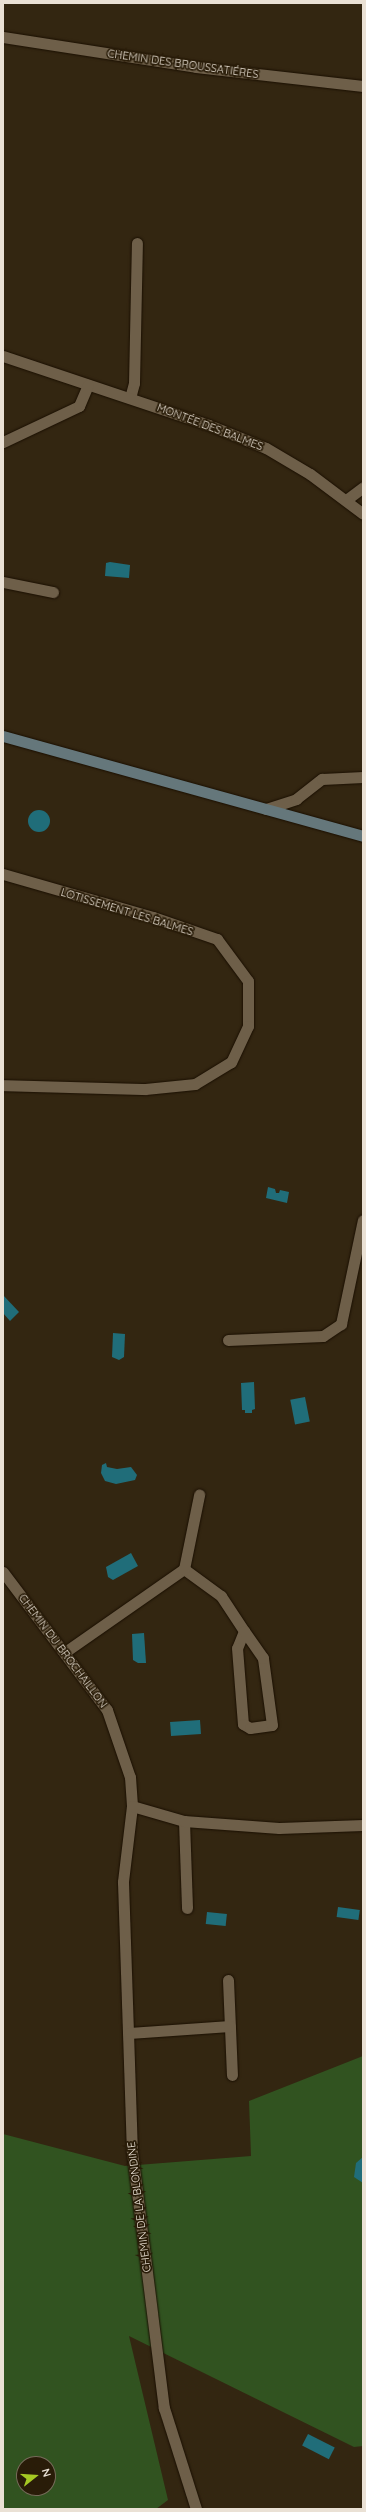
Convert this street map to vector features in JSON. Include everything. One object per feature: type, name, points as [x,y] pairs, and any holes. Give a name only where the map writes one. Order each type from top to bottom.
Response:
[{"type":"main road","points":[[3,736],[363,836]]},
{"type":"street","name":"CHEMIN DES BROUSSATIÉRES","points":[[3,38],[196,67],[363,86]]},
{"type":"street","points":[[130,398],[134,383],[137,243]]},
{"type":"street","name":"MONTÉE DES BALMES","points":[[3,356],[209,425],[266,448],[310,474],[363,514]]},
{"type":"street","points":[[3,442],[78,406],[88,384]]},
{"type":"street","points":[[346,500],[363,487]]},
{"type":"street","points":[[3,582],[53,592]]},
{"type":"street","points":[[266,809],[296,799],[322,779],[363,777]]},
{"type":"street","name":"LOTISSEMENT LES BALMES","points":[[3,874],[153,917],[217,939],[248,981],[248,1026],[231,1062],[194,1084],[145,1089],[3,1085]]},
{"type":"street","points":[[228,1340],[323,1336],[341,1324],[363,1220]]},
{"type":"street","points":[[65,1652],[184,1569],[199,1494]]},
{"type":"street","points":[[184,1569],[221,1596],[263,1658],[272,1725],[250,1728],[243,1724],[237,1648],[244,1631]]},
{"type":"street","name":"CHEMIN DU BROCHAILLON","points":[[3,1572],[65,1652],[107,1710],[130,1777],[132,1806],[128,1828]]},
{"type":"street","points":[[132,1806],[184,1821],[279,1828],[363,1825]]},
{"type":"street","points":[[184,1821],[187,1908]]},
{"type":"street","name":"CHEMIN DE LA BLONDINE","points":[[128,1828],[123,1882],[129,2033],[131,2146],[156,2356],[164,2408],[196,2509]]},
{"type":"street","points":[[228,1980],[232,2075]]},
{"type":"street","points":[[129,2033],[230,2026]]},
{"type":"green space","points":[[363,2056],[363,2446],[354,2447],[129,2336],[168,2500],[156,2509],[3,2509],[3,2134],[125,2166],[251,2156],[249,2101]]},
{"type":"water","points":[[110,562],[130,565],[129,578],[105,576],[106,563]]},
{"type":"water","points":[[35,810],[43,810],[50,817],[50,825],[43,832],[35,832],[28,825],[28,817]]},
{"type":"water","points":[[268,1187],[275,1189],[276,1193],[279,1193],[280,1190],[289,1192],[287,1203],[266,1198]]},
{"type":"water","points":[[3,1295],[19,1312],[10,1321],[3,1313]]},
{"type":"water","points":[[113,1333],[125,1334],[124,1357],[119,1360],[112,1357]]},
{"type":"water","points":[[254,1382],[255,1409],[252,1410],[252,1413],[245,1413],[245,1410],[242,1410],[241,1383]]},
{"type":"water","points":[[305,1397],[310,1422],[295,1424],[290,1400]]},
{"type":"water","points":[[106,1463],[107,1467],[117,1469],[131,1467],[137,1475],[135,1480],[116,1484],[105,1481],[101,1473],[102,1465]]},
{"type":"water","points":[[131,1553],[138,1566],[113,1580],[108,1577],[106,1567]]},
{"type":"water","points":[[144,1633],[146,1663],[138,1663],[133,1660],[132,1634]]},
{"type":"water","points":[[200,1720],[201,1734],[171,1736],[170,1722]]},
{"type":"water","points":[[338,1907],[360,1910],[358,1920],[337,1917]]},
{"type":"water","points":[[207,1912],[227,1914],[226,1926],[206,1924]]},
{"type":"water","points":[[363,2157],[363,2183],[354,2177],[356,2163]]},
{"type":"water","points":[[308,2434],[335,2448],[329,2459],[302,2446]]}]
